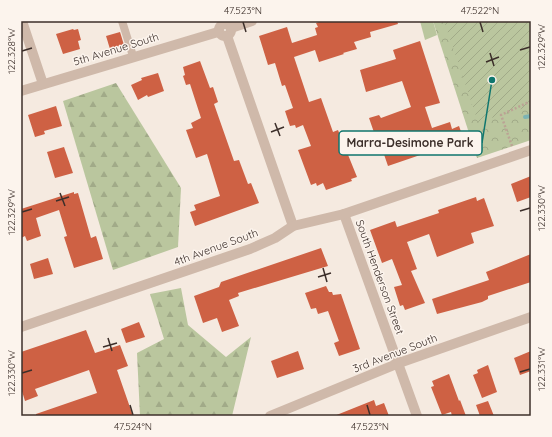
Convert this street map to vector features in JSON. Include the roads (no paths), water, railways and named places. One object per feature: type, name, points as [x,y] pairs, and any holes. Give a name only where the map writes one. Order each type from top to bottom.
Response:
[{"type":"street","points":[[22,21],[43,84]]},
{"type":"street","name":"5th Avenue South","points":[[21,91],[224,28],[252,21]]},
{"type":"street","points":[[224,28],[293,226]]},
{"type":"street","name":"4th Avenue South","points":[[21,327],[250,249],[274,238],[293,226],[344,214],[531,150]]},
{"type":"street","name":"South Henderson Street","points":[[344,214],[417,416]]},
{"type":"street","name":"3rd Avenue South","points":[[270,416],[399,363],[531,317]]},
{"type":"lane","points":[[122,21],[133,56]]},
{"type":"waterway","points":[[525,117],[531,116]]},
{"type":"place","name":"Marra-Desimone Park","points":[[492,80]]}]
